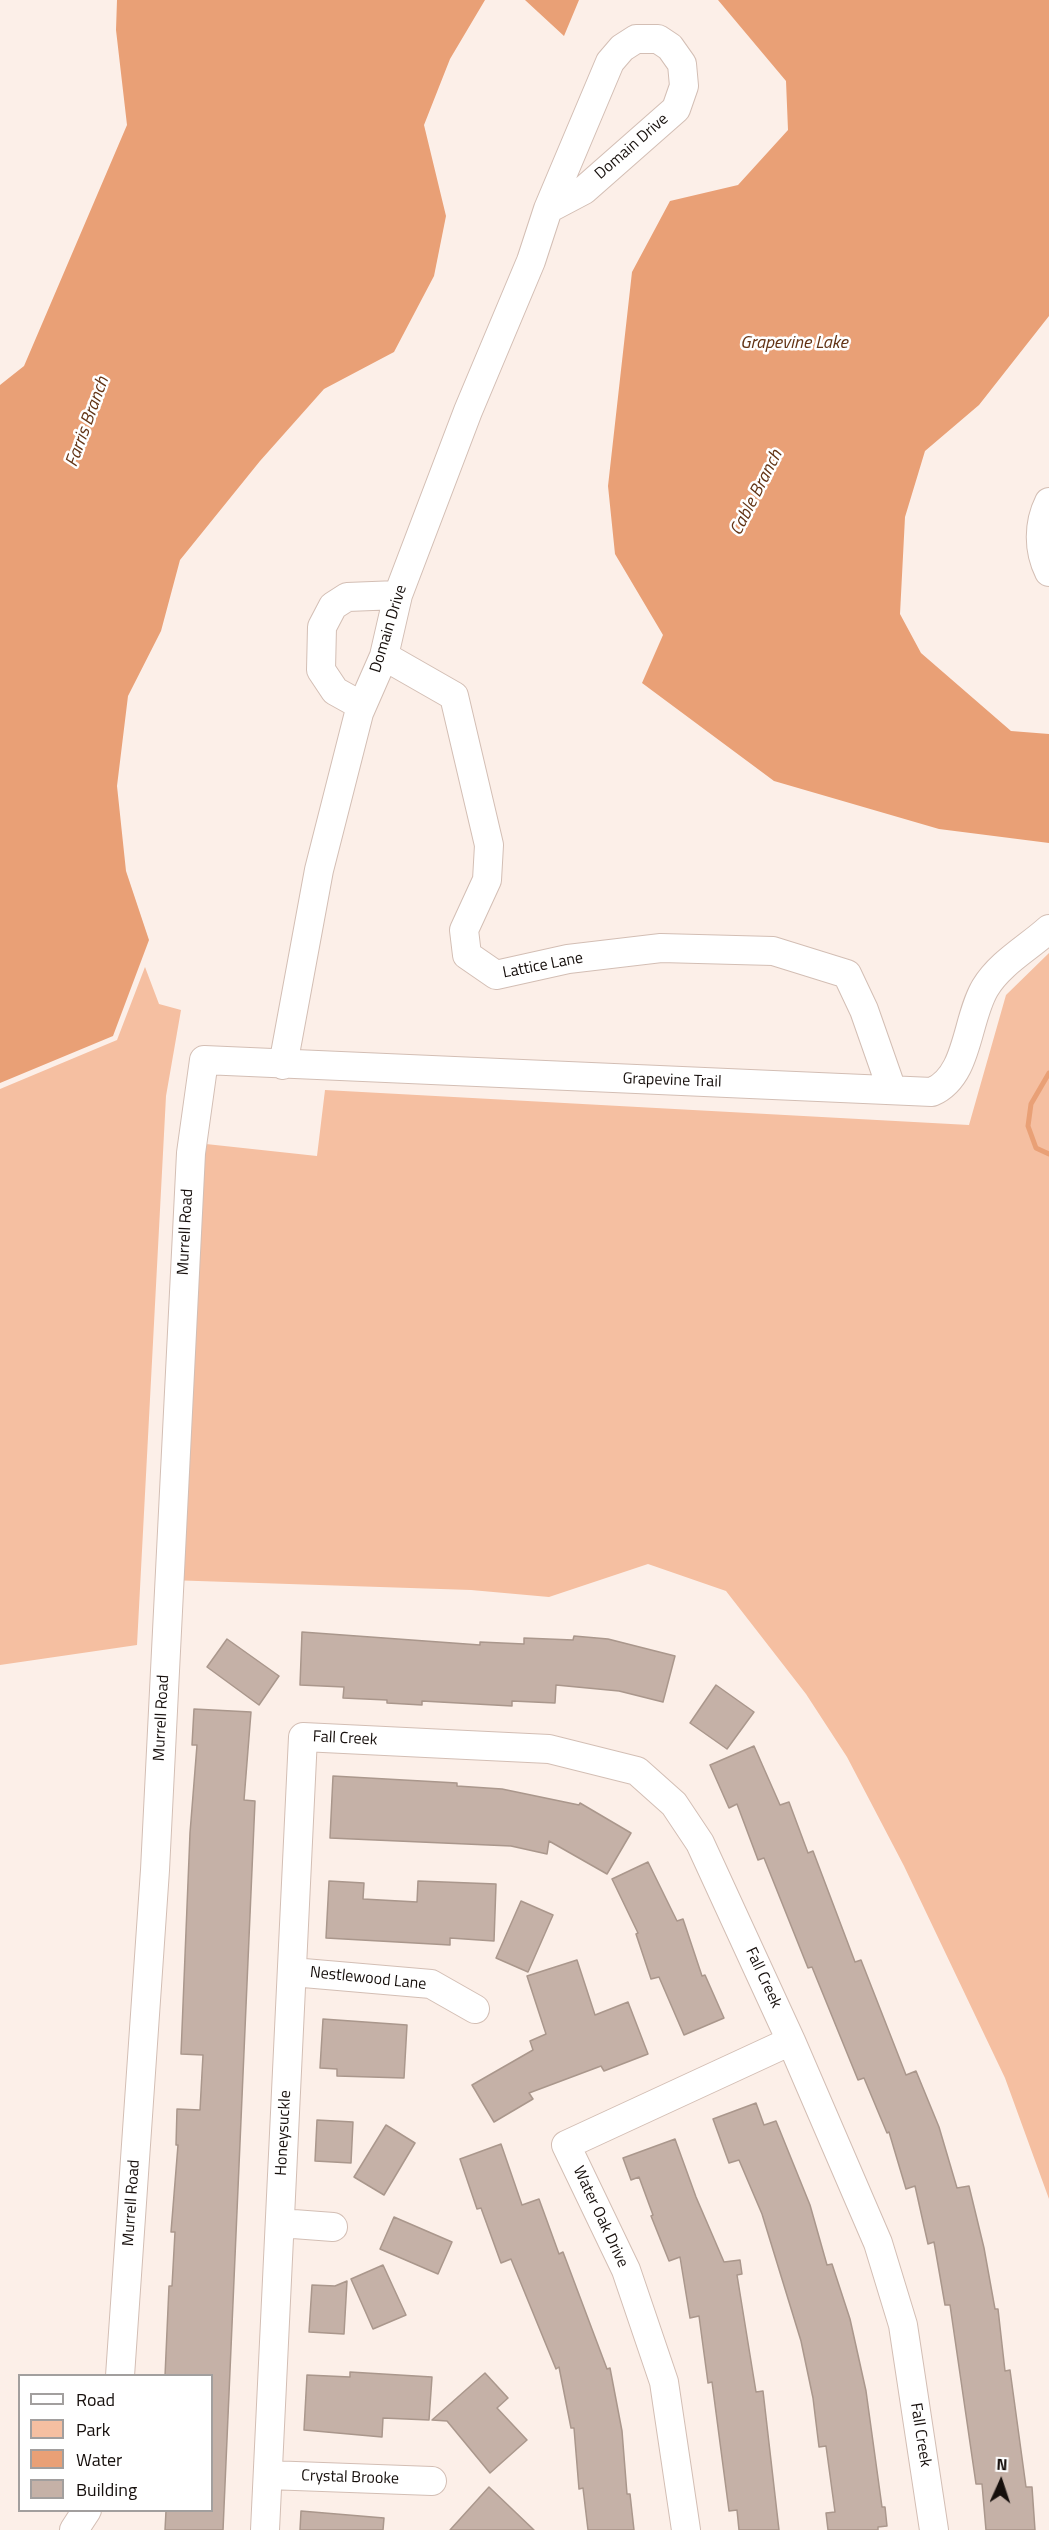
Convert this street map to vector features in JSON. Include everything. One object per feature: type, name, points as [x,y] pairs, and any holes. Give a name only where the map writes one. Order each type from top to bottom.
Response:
[{"type":"street","name":"Domain Drive","points":[[283,1065],[319,870],[362,706],[384,656],[398,594],[468,411],[531,261],[548,209],[610,62],[622,48],[636,39],[658,39],[670,47],[682,64],[684,86],[676,109],[584,190],[548,209]]},
{"type":"street","points":[[1049,502],[1042,515],[1041,534],[1042,557],[1049,572]]},
{"type":"street","points":[[362,706],[335,691],[321,670],[322,627],[333,606],[347,597],[398,594]]},
{"type":"street","name":"Lattice Lane","points":[[384,656],[454,696],[489,845],[487,880],[464,930],[467,955],[496,975],[568,959],[661,948],[773,951],[815,963],[847,974],[864,1010],[892,1090]]},
{"type":"street","name":"Grapevine Trail","points":[[204,1060],[932,1092],[944,1087],[958,1064],[985,988],[1011,958],[1049,929]]},
{"type":"street","name":"Murrell Road","points":[[120,2374],[155,1870],[190,1153],[204,1060]]},
{"type":"street","name":"Honeysuckle","points":[[265,2530],[303,1737]]},
{"type":"street","name":"Fall Creek","points":[[303,1737],[549,1749],[637,1771],[674,1804],[700,1843],[791,2041],[878,2243],[903,2325],[934,2530]]},
{"type":"street","name":"Nestlewood Lane","points":[[292,1972],[431,1984],[475,2009]]},
{"type":"street","name":"Water Oak Drive","points":[[686,2530],[664,2382],[626,2270],[566,2145],[791,2041]]},
{"type":"street","points":[[280,2223],[333,2227]]},
{"type":"street","name":"Crystal Brooke","points":[[268,2475],[432,2481]]},
{"type":"street","points":[[74,2530],[86,2512]]},
{"type":"green space","points":[[1049,953],[1049,2199],[1005,2078],[904,1866],[847,1757],[806,1694],[726,1591],[648,1564],[549,1597],[471,1590],[168,1580],[206,1144],[317,1156],[325,1090],[969,1125],[1006,995]]},
{"type":"green space","points":[[145,967],[159,1004],[181,1010],[166,1096],[137,1645],[0,1665],[0,1089],[117,1040]]},
{"type":"water","name":"Farris Branch","points":[[117,0],[485,0],[450,59],[424,125],[446,216],[434,276],[394,352],[324,389],[260,461],[180,560],[161,631],[128,696],[117,786],[126,871],[149,940],[113,1036],[0,1083],[0,385],[24,366],[127,125],[116,30]]},
{"type":"water","points":[[525,0],[579,0],[564,36]]},
{"type":"water","name":"Grapevine Lake","points":[[718,0],[1049,0],[1049,316],[979,405],[925,451],[905,517],[900,614],[921,653],[1011,731],[1049,734],[1049,843],[939,829],[774,781],[642,683],[663,635],[615,554],[608,486],[632,272],[670,201],[738,185],[788,130],[786,81]]},
{"type":"building","points":[[302,1632],[480,1645],[480,1642],[524,1644],[524,1638],[573,1640],[574,1636],[608,1639],[675,1656],[663,1702],[619,1691],[556,1685],[555,1703],[512,1701],[512,1706],[422,1701],[422,1705],[387,1703],[387,1700],[343,1698],[344,1687],[300,1685]]},
{"type":"building","points":[[227,1639],[279,1676],[259,1705],[207,1667]]},
{"type":"building","points":[[716,1685],[754,1712],[727,1749],[690,1723]]},
{"type":"building","points":[[194,1709],[251,1712],[244,1800],[255,1801],[223,2530],[165,2530],[166,2512],[213,2512],[213,2374],[165,2374],[169,2286],[172,2286],[175,2232],[171,2232],[178,2145],[176,2145],[177,2109],[200,2110],[203,2055],[181,2054],[190,1833],[197,1745],[192,1745]]},
{"type":"building","points":[[754,1746],[780,1805],[789,1802],[808,1853],[813,1851],[855,1962],[861,1960],[906,2075],[916,2071],[939,2127],[957,2188],[969,2186],[984,2248],[995,2309],[998,2309],[1005,2371],[1010,2370],[1026,2487],[1032,2487],[1035,2530],[986,2530],[982,2484],[976,2484],[950,2305],[945,2305],[934,2242],[928,2244],[915,2186],[906,2189],[889,2132],[887,2133],[864,2078],[858,2080],[812,1967],[808,1968],[764,1858],[758,1860],[737,1804],[729,1808],[710,1765]]},
{"type":"building","points":[[333,1776],[457,1783],[457,1786],[502,1789],[579,1805],[580,1803],[631,1833],[607,1874],[549,1841],[547,1854],[511,1846],[330,1838]]},
{"type":"building","points":[[648,1862],[677,1921],[683,1919],[702,1976],[705,1975],[724,2018],[684,2035],[659,1977],[651,1979],[636,1934],[638,1933],[612,1879]]},
{"type":"building","points":[[329,1881],[364,1883],[363,1899],[417,1902],[418,1881],[496,1884],[494,1941],[450,1938],[450,1945],[326,1938]]},
{"type":"building","points":[[521,1901],[553,1915],[528,1972],[496,1958]]},
{"type":"building","points":[[577,1960],[595,2015],[628,2002],[648,2054],[604,2071],[601,2066],[529,2093],[533,2099],[494,2122],[472,2085],[533,2050],[530,2041],[546,2034],[527,1976]]},
{"type":"building","points":[[323,2019],[407,2025],[404,2078],[337,2076],[337,2069],[320,2068]]},
{"type":"building","points":[[756,2103],[764,2125],[776,2121],[810,2205],[827,2265],[832,2264],[850,2319],[866,2391],[882,2507],[885,2507],[887,2526],[878,2527],[878,2530],[828,2530],[826,2513],[835,2512],[826,2446],[819,2447],[813,2398],[801,2341],[762,2214],[739,2160],[729,2163],[713,2119]]},
{"type":"building","points":[[317,2120],[353,2122],[351,2163],[315,2161]]},
{"type":"building","points":[[386,2125],[415,2143],[384,2195],[354,2177]]},
{"type":"building","points":[[675,2139],[696,2197],[724,2262],[740,2260],[742,2274],[737,2275],[756,2392],[763,2391],[779,2530],[739,2530],[737,2510],[729,2511],[712,2382],[708,2383],[699,2316],[690,2318],[680,2257],[669,2261],[651,2216],[653,2215],[639,2177],[631,2180],[623,2158]]},
{"type":"building","points":[[501,2144],[522,2205],[539,2199],[559,2254],[563,2252],[607,2369],[610,2368],[622,2431],[627,2494],[630,2494],[634,2530],[588,2530],[583,2488],[579,2489],[574,2428],[571,2428],[559,2367],[556,2369],[511,2259],[501,2263],[481,2208],[477,2209],[460,2159]]},
{"type":"building","points":[[394,2217],[452,2242],[438,2274],[380,2249]]},
{"type":"building","points":[[383,2265],[406,2315],[373,2329],[351,2279]]},
{"type":"building","points":[[347,2281],[344,2334],[309,2332],[312,2285],[335,2286]]},
{"type":"building","points":[[350,2372],[432,2377],[429,2420],[383,2418],[382,2437],[304,2430],[307,2375],[350,2377]]},
{"type":"building","points":[[485,2373],[508,2398],[497,2408],[527,2440],[490,2473],[447,2421],[432,2420]]},
{"type":"building","points":[[489,2487],[534,2530],[450,2530]]},
{"type":"building","points":[[301,2511],[384,2518],[383,2530],[300,2530]]},
{"type":"waterway","name":"Cable Branch","points":[[1049,1073],[1031,1104],[1028,1126],[1036,1148],[1049,1154]]}]
